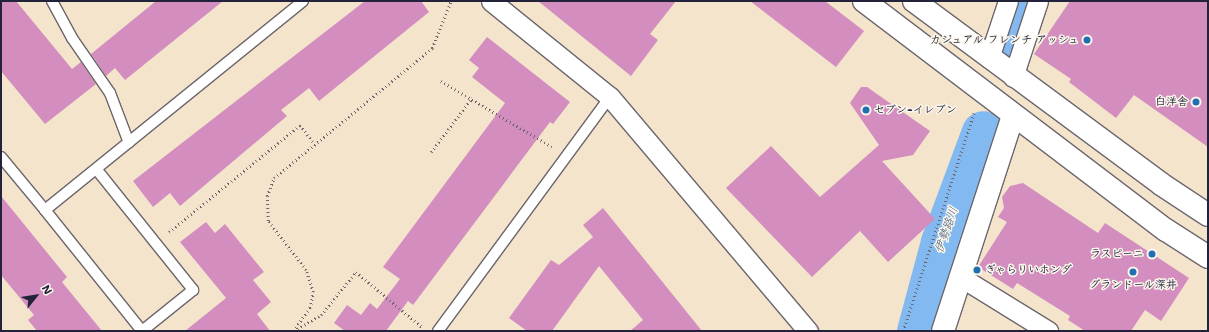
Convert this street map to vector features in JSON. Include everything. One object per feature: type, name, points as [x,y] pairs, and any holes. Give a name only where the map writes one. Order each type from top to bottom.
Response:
[{"type":"street","points":[[491,1],[610,97],[808,331]]},
{"type":"street","points":[[864,1],[1166,230],[1208,257]]},
{"type":"street","points":[[914,1],[1013,77],[1208,214]]},
{"type":"street","points":[[989,58],[1008,1]]},
{"type":"street","points":[[1013,77],[1038,1]]},
{"type":"street","points":[[943,331],[959,276],[1013,115]]},
{"type":"street","points":[[959,276],[1048,331]]},
{"type":"lane","points":[[52,1],[72,38],[110,94],[129,143]]},
{"type":"lane","points":[[45,210],[97,170],[303,1]]},
{"type":"lane","points":[[438,331],[610,97]]},
{"type":"lane","points":[[1,157],[142,331],[193,290],[97,170]]},
{"type":"path","points":[[293,331],[310,308],[313,292],[306,270],[268,221],[267,196],[274,178],[432,48],[451,1]]},
{"type":"path","points":[[441,81],[540,136],[566,158]]},
{"type":"path","points":[[431,152],[472,98]]},
{"type":"path","points":[[903,331],[975,109]]},
{"type":"path","points":[[156,243],[300,125],[315,144]]},
{"type":"path","points":[[293,331],[322,315],[356,272],[427,331]]},
{"type":"building","points":[[1,1],[16,1],[72,69],[81,62],[96,84],[45,124],[1,71]]},
{"type":"building","points":[[156,1],[223,1],[125,80],[115,68],[106,76],[91,54]]},
{"type":"building","points":[[365,1],[421,1],[429,12],[319,101],[309,88],[281,110],[287,116],[180,206],[170,193],[153,207],[133,181]]},
{"type":"building","points":[[538,1],[676,1],[650,34],[658,40],[631,76]]},
{"type":"building","points":[[750,1],[825,1],[864,31],[836,67]]},
{"type":"building","points":[[1070,1],[1208,1],[1208,147],[1134,95],[1116,118],[1069,82],[1071,79],[1034,54]]},
{"type":"building","points":[[487,37],[570,102],[553,124],[550,122],[413,305],[408,301],[386,331],[345,331],[334,323],[347,305],[361,315],[370,303],[377,309],[400,279],[383,267],[505,103],[472,77],[479,68],[469,60]]},
{"type":"building","points":[[861,87],[867,87],[930,131],[913,155],[882,161],[935,219],[888,262],[860,231],[812,277],[726,188],[771,146],[820,197],[879,145],[850,103]]},
{"type":"building","points":[[1023,183],[1098,233],[1105,223],[1189,278],[1161,321],[1145,310],[1131,331],[1085,331],[1068,320],[1070,316],[1017,283],[1013,289],[978,267],[1007,222],[998,217],[1004,208],[1002,197],[1010,186]]},
{"type":"building","points":[[1,196],[67,277],[62,282],[102,331],[37,331],[28,320],[34,315],[1,275]]},
{"type":"building","points":[[603,208],[702,331],[630,331],[643,320],[599,266],[552,331],[527,331],[509,318],[551,260],[559,265],[593,237],[583,225]]},
{"type":"building","points":[[206,222],[215,233],[225,224],[264,272],[253,280],[271,302],[257,314],[270,331],[185,331],[226,298],[180,242]]},
{"type":"waterway","name":"伊勢路川","points":[[1012,42],[1023,1]]},
{"type":"waterway","name":"伊勢路川","points":[[918,331],[942,242],[983,132]]},
{"type":"place","name":"カジュアル フレンチ アッシュ","points":[[1087,40]]},
{"type":"place","name":"白洋舎","points":[[1196,102]]},
{"type":"place","name":"セブン-イレブン","points":[[866,110]]},
{"type":"place","name":"ラスピーニ","points":[[1152,254]]},
{"type":"place","name":"ぎゃらりいホンダ","points":[[977,270]]},
{"type":"place","name":"グランドール深井","points":[[1133,272]]}]
